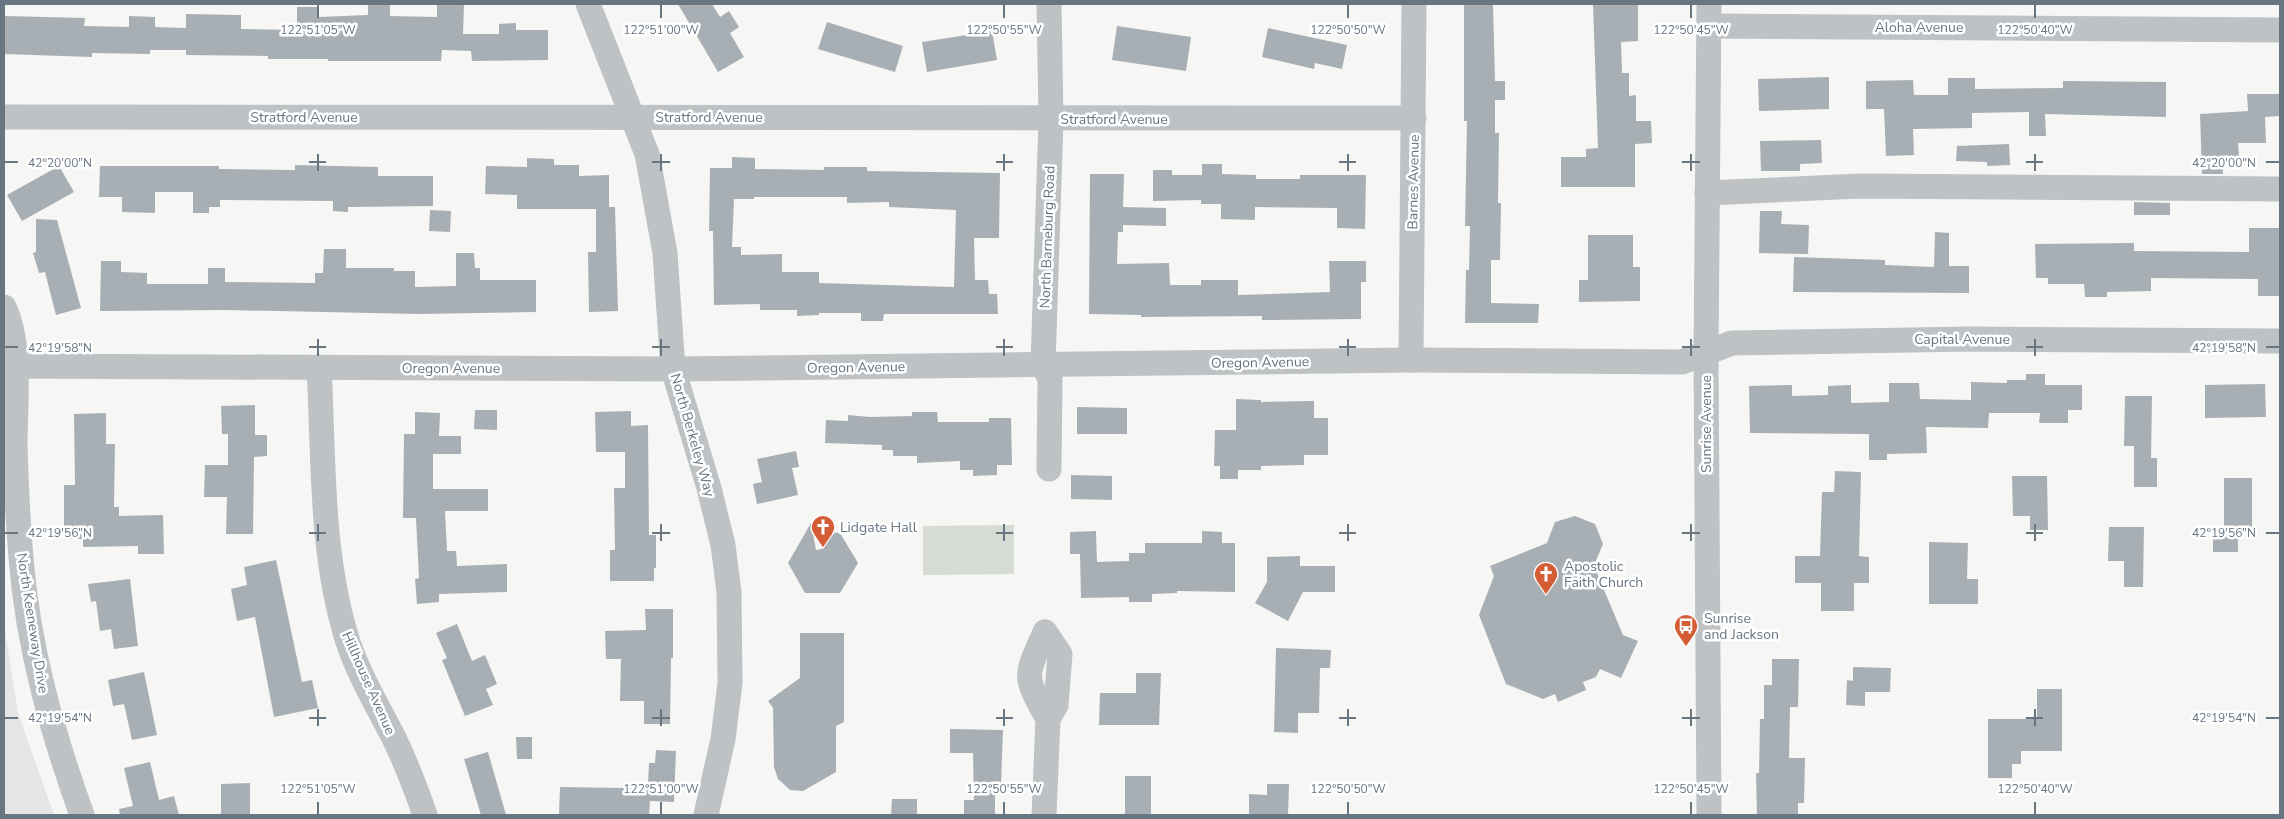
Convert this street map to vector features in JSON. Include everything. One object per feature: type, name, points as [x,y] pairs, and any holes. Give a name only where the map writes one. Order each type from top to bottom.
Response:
[{"type":"street","name":"North Berkeley Way","points":[[588,4],[647,154],[665,253],[673,369],[714,507],[723,545],[729,592],[730,683],[724,739],[706,815]]},
{"type":"street","name":"North Barneburg Road","points":[[1049,4],[1051,119],[1043,365],[1050,379],[1049,469]]},
{"type":"street","name":"Barnes Avenue","points":[[1411,360],[1414,4]]},
{"type":"street","name":"Aloha Avenue","points":[[1708,15],[2280,30]]},
{"type":"street","name":"Sunrise Avenue","points":[[1708,15],[1706,354],[1709,815]]},
{"type":"street","name":"Stratford Avenue","points":[[4,117],[1414,118]]},
{"type":"street","points":[[1707,193],[1860,186],[2280,188]]},
{"type":"street","name":"North Keeneway Drive","points":[[4,306],[13,335],[9,366],[21,561],[33,645],[46,704],[82,815]]},
{"type":"street","name":"Capital Avenue","points":[[1706,354],[1732,343],[1970,339],[2280,341]]},
{"type":"street","name":"Oregon Avenue","points":[[9,366],[673,369],[1411,360],[1682,362],[1706,354]]},
{"type":"street","name":"Hillhouse Avenue","points":[[319,367],[327,535],[338,607],[349,644],[394,739],[425,815]]},
{"type":"street","points":[[1044,815],[1048,719]]},
{"type":"shaded area","points":[[1014,525],[1014,574],[923,575],[923,526]]},
{"type":"shaded area","points":[[4,625],[18,713],[54,815],[4,815]]},
{"type":"building","points":[[368,4],[390,4],[390,16],[437,17],[437,4],[464,4],[463,34],[499,34],[499,24],[516,23],[516,30],[548,30],[548,60],[472,61],[471,51],[442,50],[441,61],[268,59],[268,56],[186,55],[186,50],[150,50],[150,54],[92,53],[92,57],[4,54],[4,16],[85,18],[84,26],[129,27],[129,16],[155,17],[155,27],[186,28],[186,14],[241,15],[241,29],[297,30],[297,7],[318,7],[318,17],[368,15]]},
{"type":"building","points":[[678,4],[712,4],[720,17],[729,11],[739,27],[730,33],[744,57],[718,72]]},
{"type":"building","points":[[1464,4],[1493,4],[1495,81],[1505,81],[1505,100],[1495,100],[1495,133],[1499,133],[1498,203],[1501,203],[1500,260],[1491,260],[1491,303],[1539,304],[1538,323],[1465,323],[1466,270],[1469,270],[1470,226],[1465,226],[1467,121],[1464,121]]},
{"type":"building","points":[[1593,4],[1638,4],[1638,41],[1621,42],[1622,73],[1629,73],[1629,96],[1636,95],[1636,121],[1651,121],[1652,143],[1635,144],[1635,187],[1561,187],[1561,157],[1586,157],[1586,149],[1598,148]]},
{"type":"building","points":[[827,22],[903,46],[895,72],[818,49]]},
{"type":"building","points":[[1117,26],[1191,37],[1186,71],[1112,60]]},
{"type":"building","points":[[1268,28],[1347,45],[1342,69],[1315,63],[1314,69],[1262,57]]},
{"type":"building","points":[[992,31],[997,60],[927,72],[922,42]]},
{"type":"building","points":[[1829,77],[1829,109],[1759,111],[1758,79]]},
{"type":"building","points":[[1948,78],[1975,78],[1975,89],[2063,88],[2063,81],[2166,82],[2166,117],[2045,114],[2046,136],[2029,136],[2029,112],[1972,113],[1972,128],[1913,129],[1914,155],[1886,156],[1884,109],[1866,109],[1866,81],[1913,80],[1914,95],[1948,95]]},
{"type":"building","points":[[2247,94],[2280,94],[2280,116],[2265,117],[2266,143],[2238,143],[2239,156],[2222,157],[2223,174],[2202,174],[2200,114],[2248,111]]},
{"type":"building","points":[[1821,140],[1822,163],[1800,164],[1800,171],[1761,171],[1760,141]]},
{"type":"building","points":[[2009,144],[2010,165],[1987,166],[1987,162],[1956,161],[1957,146]]},
{"type":"building","points":[[732,157],[755,158],[755,169],[824,170],[824,167],[867,167],[867,171],[1000,173],[999,238],[974,238],[975,280],[988,280],[989,294],[997,294],[998,314],[884,314],[883,321],[861,321],[861,313],[819,313],[819,315],[797,316],[797,310],[760,310],[760,304],[714,305],[713,231],[709,231],[710,168],[732,168]],"holes":[[[754,197],[847,197],[847,203],[889,202],[889,207],[956,210],[954,287],[819,283],[819,272],[782,272],[782,254],[741,255],[741,247],[732,247],[734,199],[754,199]]]},
{"type":"building","points":[[527,158],[554,159],[554,165],[579,165],[579,176],[609,175],[609,207],[615,207],[618,311],[589,312],[588,252],[596,252],[596,209],[517,209],[517,195],[485,194],[486,166],[527,167]]},
{"type":"building","points":[[1202,164],[1222,164],[1222,174],[1256,175],[1256,179],[1300,179],[1300,175],[1366,175],[1365,229],[1337,228],[1337,208],[1255,207],[1255,220],[1221,219],[1221,204],[1201,204],[1201,200],[1153,201],[1153,170],[1172,170],[1172,175],[1202,175]]},
{"type":"building","points":[[295,165],[378,167],[378,176],[433,176],[433,206],[348,207],[348,212],[333,211],[333,201],[220,200],[220,207],[209,207],[209,213],[193,213],[193,192],[155,192],[155,213],[122,212],[122,197],[99,197],[100,166],[219,166],[219,169],[295,170]]},
{"type":"building","points":[[59,166],[74,192],[22,221],[7,195]]},
{"type":"building","points":[[1090,174],[1124,174],[1123,207],[1166,208],[1166,226],[1123,225],[1123,232],[1118,232],[1117,264],[1169,263],[1170,285],[1201,285],[1201,280],[1238,280],[1238,295],[1330,292],[1329,261],[1366,261],[1366,282],[1361,282],[1361,319],[1262,320],[1262,316],[1141,317],[1141,315],[1089,314]]},
{"type":"building","points":[[2134,202],[2170,203],[2170,215],[2134,215]]},
{"type":"building","points":[[430,210],[451,211],[450,232],[429,231]]},
{"type":"building","points":[[1760,211],[1782,211],[1781,224],[1809,225],[1808,254],[1759,253]]},
{"type":"building","points":[[36,219],[57,220],[81,308],[56,315],[45,272],[39,273],[33,253],[36,252]]},
{"type":"building","points":[[2249,228],[2280,228],[2280,296],[2258,296],[2258,279],[2151,278],[2151,291],[2107,292],[2107,297],[2085,297],[2084,284],[2048,284],[2048,278],[2036,278],[2035,244],[2134,243],[2134,251],[2249,252]]},
{"type":"building","points":[[1935,232],[1949,233],[1949,266],[1969,266],[1969,293],[1793,292],[1794,257],[1885,260],[1885,265],[1934,267]]},
{"type":"building","points":[[1588,235],[1633,235],[1633,267],[1640,267],[1640,301],[1579,302],[1579,280],[1588,280]]},
{"type":"building","points":[[324,249],[346,249],[346,268],[394,268],[394,271],[415,271],[415,287],[456,286],[456,253],[474,253],[475,268],[480,268],[480,280],[536,280],[536,312],[419,314],[225,310],[100,311],[101,261],[121,261],[121,272],[147,273],[147,284],[208,284],[208,268],[225,268],[225,282],[315,283],[315,273],[323,273]]},
{"type":"building","points":[[2026,374],[2045,374],[2045,385],[2082,385],[2082,410],[2068,410],[2068,423],[2039,423],[2040,413],[1989,413],[1988,428],[1926,427],[1927,453],[1887,454],[1887,460],[1869,460],[1869,434],[1750,433],[1749,386],[1792,385],[1792,396],[1828,395],[1828,386],[1851,385],[1851,403],[1889,402],[1889,383],[1919,383],[1920,399],[1971,400],[1971,382],[2007,383],[2007,380],[2026,380]]},
{"type":"building","points":[[2265,384],[2266,417],[2205,418],[2205,385]]},
{"type":"building","points":[[2125,396],[2152,396],[2151,458],[2157,458],[2157,487],[2134,487],[2134,446],[2124,446]]},
{"type":"building","points":[[1236,399],[1261,400],[1261,402],[1314,401],[1314,418],[1328,418],[1328,455],[1304,455],[1304,465],[1261,466],[1261,470],[1238,470],[1238,479],[1220,479],[1220,466],[1214,466],[1215,430],[1236,430]]},
{"type":"building","points":[[255,405],[255,435],[267,435],[267,456],[254,457],[253,534],[226,534],[227,497],[204,497],[205,465],[228,465],[228,434],[222,434],[221,406]]},
{"type":"building","points":[[1077,407],[1127,408],[1127,434],[1077,434]]},
{"type":"building","points":[[475,410],[497,410],[497,430],[474,429]]},
{"type":"building","points":[[631,411],[631,426],[648,425],[649,535],[656,535],[654,581],[610,581],[610,550],[615,550],[614,488],[625,488],[625,452],[596,452],[595,412]]},
{"type":"building","points":[[415,412],[440,413],[439,436],[461,436],[461,454],[433,454],[433,489],[488,489],[488,511],[445,511],[447,551],[456,551],[457,566],[507,564],[507,592],[439,594],[439,602],[417,604],[415,579],[419,578],[416,518],[403,518],[404,434],[415,434]]},
{"type":"building","points":[[912,412],[937,412],[938,422],[989,422],[989,418],[1011,418],[1012,465],[997,465],[997,475],[973,476],[973,470],[960,470],[960,461],[917,463],[917,456],[893,456],[893,450],[882,450],[882,445],[825,443],[826,420],[848,421],[848,415],[870,417],[912,416]]},
{"type":"building","points":[[106,413],[106,444],[115,444],[114,507],[119,507],[119,516],[163,515],[164,554],[138,554],[138,546],[83,547],[83,539],[64,539],[64,485],[75,485],[74,414]]},
{"type":"building","points":[[796,451],[799,467],[792,468],[798,495],[757,504],[753,484],[762,482],[757,459]]},
{"type":"building","points":[[1835,471],[1861,472],[1859,556],[1869,557],[1869,583],[1854,583],[1854,611],[1821,611],[1821,583],[1795,583],[1795,556],[1820,556],[1822,492],[1834,492]]},
{"type":"building","points":[[1071,475],[1112,476],[1112,500],[1071,499]]},
{"type":"building","points":[[2012,476],[2047,476],[2048,530],[2030,530],[2030,516],[2013,516]]},
{"type":"building","points":[[2224,478],[2252,478],[2252,534],[2238,534],[2238,552],[2213,552],[2213,530],[2224,530]]},
{"type":"building","name":"Apostolic Faith Church","points":[[1575,516],[1595,524],[1603,544],[1595,563],[1596,571],[1623,635],[1638,641],[1621,678],[1600,669],[1596,677],[1583,682],[1586,690],[1558,702],[1555,694],[1543,699],[1506,684],[1479,615],[1494,576],[1490,566],[1547,543],[1555,522]]},
{"type":"building","name":"Lidgate Hall","points":[[811,523],[816,550],[822,549],[822,532],[840,533],[858,563],[840,593],[805,593],[788,563]]},
{"type":"building","points":[[2109,527],[2144,527],[2143,587],[2124,587],[2124,561],[2108,561]]},
{"type":"building","points":[[1096,531],[1097,562],[1129,561],[1129,553],[1145,553],[1145,543],[1202,543],[1202,531],[1222,532],[1222,543],[1235,543],[1235,592],[1177,591],[1177,593],[1152,594],[1152,602],[1129,602],[1129,597],[1081,598],[1080,554],[1070,554],[1070,532]]},
{"type":"building","points":[[1929,542],[1968,543],[1967,579],[1978,579],[1978,604],[1929,604]]},
{"type":"building","points":[[1300,556],[1300,566],[1335,566],[1335,592],[1303,592],[1288,621],[1255,603],[1267,582],[1267,557]]},
{"type":"building","points":[[276,560],[302,682],[312,680],[318,708],[274,717],[255,617],[237,621],[231,589],[247,585],[244,567]]},
{"type":"building","points":[[130,579],[138,646],[114,649],[111,629],[100,631],[96,601],[91,602],[88,584]]},
{"type":"building","points":[[645,609],[673,609],[670,724],[644,724],[644,701],[620,701],[621,659],[606,659],[605,631],[646,630]]},
{"type":"building","points":[[457,624],[472,661],[485,655],[497,684],[486,689],[493,705],[465,716],[442,660],[447,658],[436,633]]},
{"type":"building","points":[[800,633],[844,633],[844,722],[836,726],[836,772],[803,791],[790,790],[778,779],[774,767],[773,708],[768,701],[800,678]]},
{"type":"building","points":[[1276,648],[1331,650],[1330,668],[1320,668],[1319,713],[1298,713],[1298,733],[1274,732]]},
{"type":"building","points":[[1772,659],[1799,659],[1798,707],[1790,707],[1789,758],[1805,758],[1804,803],[1798,803],[1798,815],[1757,815],[1756,773],[1759,773],[1760,719],[1764,719],[1764,685],[1772,685]]},
{"type":"building","points":[[1853,667],[1891,668],[1890,692],[1865,692],[1865,706],[1846,705],[1847,680],[1853,681]]},
{"type":"building","points":[[144,672],[157,735],[132,740],[124,704],[113,706],[108,680]]},
{"type":"building","points":[[1136,673],[1161,673],[1159,725],[1099,725],[1100,693],[1136,693]]},
{"type":"building","points":[[2037,689],[2062,689],[2062,751],[2021,751],[2021,764],[2012,764],[2012,778],[1988,778],[1988,719],[2037,719]]},
{"type":"building","points":[[950,729],[1003,730],[1001,784],[995,784],[995,815],[964,815],[964,800],[974,800],[973,753],[950,753]]},
{"type":"building","points":[[516,737],[532,737],[532,759],[517,759]]},
{"type":"building","points":[[656,750],[676,751],[674,802],[650,801],[649,815],[559,815],[560,787],[623,788],[623,783],[648,784],[649,763],[655,763]]},
{"type":"building","points":[[488,752],[506,815],[481,815],[464,759]]},
{"type":"building","points":[[150,762],[159,800],[174,796],[179,815],[120,815],[119,809],[133,806],[124,768]]},
{"type":"building","points":[[1125,776],[1151,776],[1151,815],[1125,815]]},
{"type":"building","points":[[250,783],[250,815],[221,815],[221,784]]},
{"type":"building","points":[[1267,784],[1289,784],[1288,815],[1249,815],[1249,794],[1267,795]]},
{"type":"building","points":[[892,799],[917,799],[917,815],[891,815]]},
{"type":"place","name":"Lidgate Hall","points":[[823,548]]},
{"type":"place","name":"Apostolic Faith Church","points":[[1546,595]]},
{"type":"place","name":"Sunrise and Jackson","points":[[1686,647]]}]
